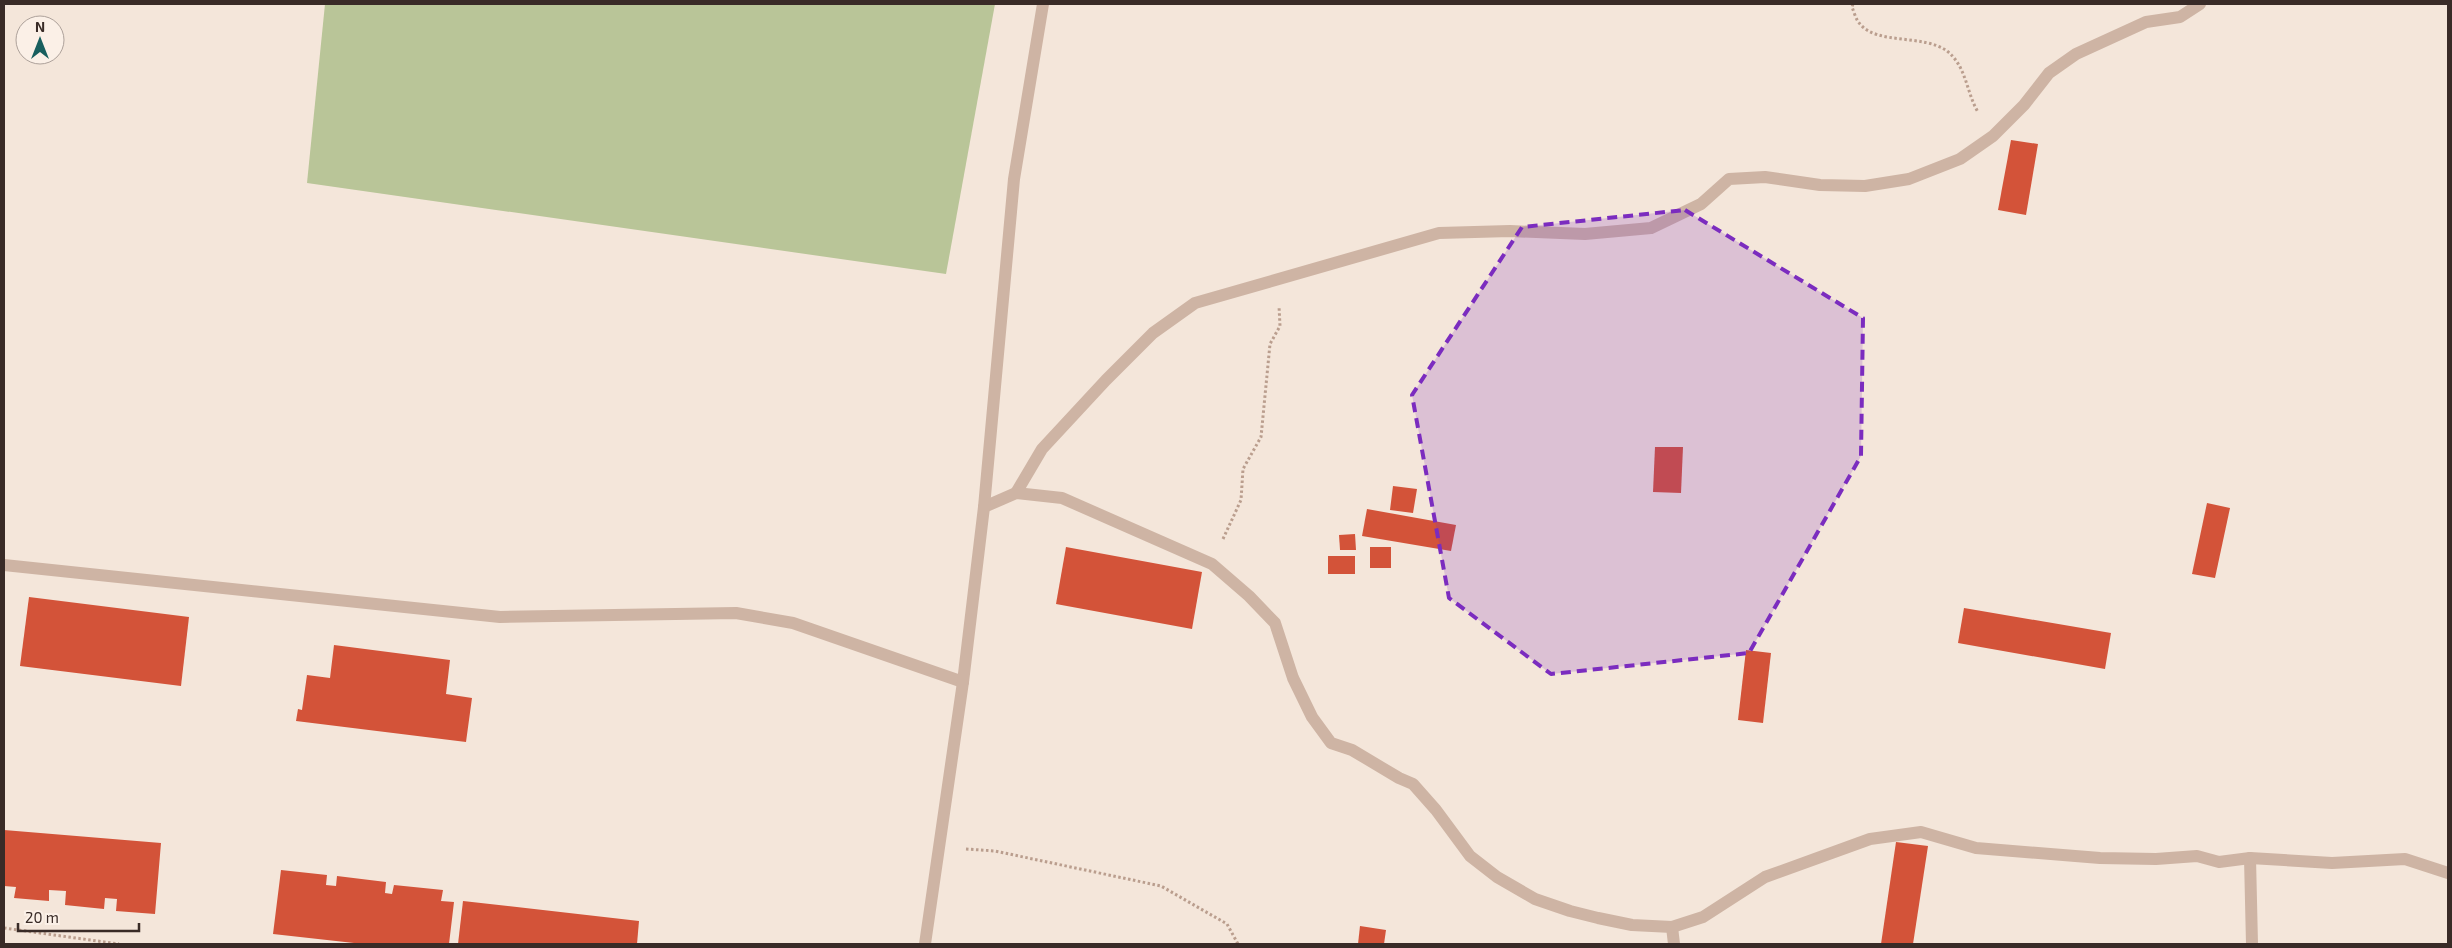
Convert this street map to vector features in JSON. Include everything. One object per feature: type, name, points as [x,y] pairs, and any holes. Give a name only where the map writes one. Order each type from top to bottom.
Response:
[{"type":"street","points":[[925,944],[941,848],[964,682],[984,507],[1014,179],[1044,4]]},
{"type":"street","points":[[1016,493],[1042,449],[1153,333],[1195,303],[1439,233],[1510,231],[1585,234],[1651,228],[1701,204],[1729,179],[1765,177],[1820,185],[1865,186],[1909,179],[1960,159],[1993,136],[2024,105],[2049,73],[2076,54],[2146,22],[2180,17],[2200,4]]},
{"type":"street","points":[[984,507],[1016,493],[1062,498],[1212,564],[1249,596],[1275,623],[1293,678],[1312,717],[1331,743],[1352,750],[1399,778],[1413,784],[1436,810],[1470,856],[1497,876],[1535,899],[1570,911],[1632,925],[1672,927],[1703,917],[1765,877],[1812,862],[1870,839],[1921,832],[1976,848],[2100,858],[2156,859],[2197,856],[2219,862],[2250,858],[2332,863],[2405,859],[2448,872]]},
{"type":"street","points":[[4,565],[500,617],[736,612],[793,623],[964,682]]},
{"type":"street","points":[[2250,858],[2252,944]]},
{"type":"street","points":[[1672,927],[1674,944]]},
{"type":"path","points":[[1853,4],[1852,7],[1860,25],[1878,35],[1925,41],[1947,51],[1962,68],[1972,102],[1993,136]]},
{"type":"path","points":[[1212,564],[1241,500],[1243,469],[1261,437],[1270,344],[1280,326],[1278,296],[1284,276]]},
{"type":"path","points":[[941,848],[995,851],[1161,886],[1227,924],[1238,944]]},
{"type":"path","points":[[4,928],[119,944]]},
{"type":"highlighted area","points":[[1685,210],[1863,318],[1861,456],[1749,653],[1551,674],[1449,598],[1412,395],[1522,227]]},
{"type":"green space","points":[[325,4],[995,4],[946,274],[307,183]]},
{"type":"building","points":[[2011,140],[2038,144],[2026,215],[1998,210]]},
{"type":"building","points":[[1655,447],[1683,447],[1681,493],[1653,492]]},
{"type":"building","points":[[1393,486],[1417,489],[1413,513],[1390,510]]},
{"type":"building","points":[[2207,503],[2230,508],[2215,578],[2192,574]]},
{"type":"building","points":[[1367,509],[1456,525],[1451,551],[1362,536]]},
{"type":"building","points":[[1355,534],[1356,550],[1340,550],[1339,535]]},
{"type":"building","points":[[1066,547],[1202,572],[1192,629],[1056,604]]},
{"type":"building","points":[[1370,547],[1391,547],[1391,568],[1370,568]]},
{"type":"building","points":[[1328,556],[1355,556],[1355,574],[1328,574]]},
{"type":"building","points":[[29,597],[189,617],[181,686],[20,666]]},
{"type":"building","points":[[1964,608],[2111,633],[2105,669],[1958,643]]},
{"type":"building","points":[[334,645],[450,660],[446,694],[472,698],[466,742],[296,721],[298,709],[302,710],[307,675],[330,678]]},
{"type":"building","points":[[1746,650],[1771,653],[1763,723],[1738,720]]},
{"type":"building","points":[[4,830],[161,843],[155,914],[116,911],[117,899],[105,898],[104,909],[65,905],[66,891],[49,890],[49,901],[14,898],[16,887],[4,886]]},
{"type":"building","points":[[1896,842],[1928,846],[1913,944],[1881,944]]},
{"type":"building","points":[[281,870],[327,875],[326,885],[336,886],[337,876],[386,882],[385,893],[392,894],[394,885],[443,890],[441,901],[454,902],[449,944],[363,944],[273,934]]},
{"type":"building","points":[[463,901],[639,921],[637,944],[458,944]]},
{"type":"building","points":[[1360,926],[1386,930],[1384,944],[1358,944]]}]
